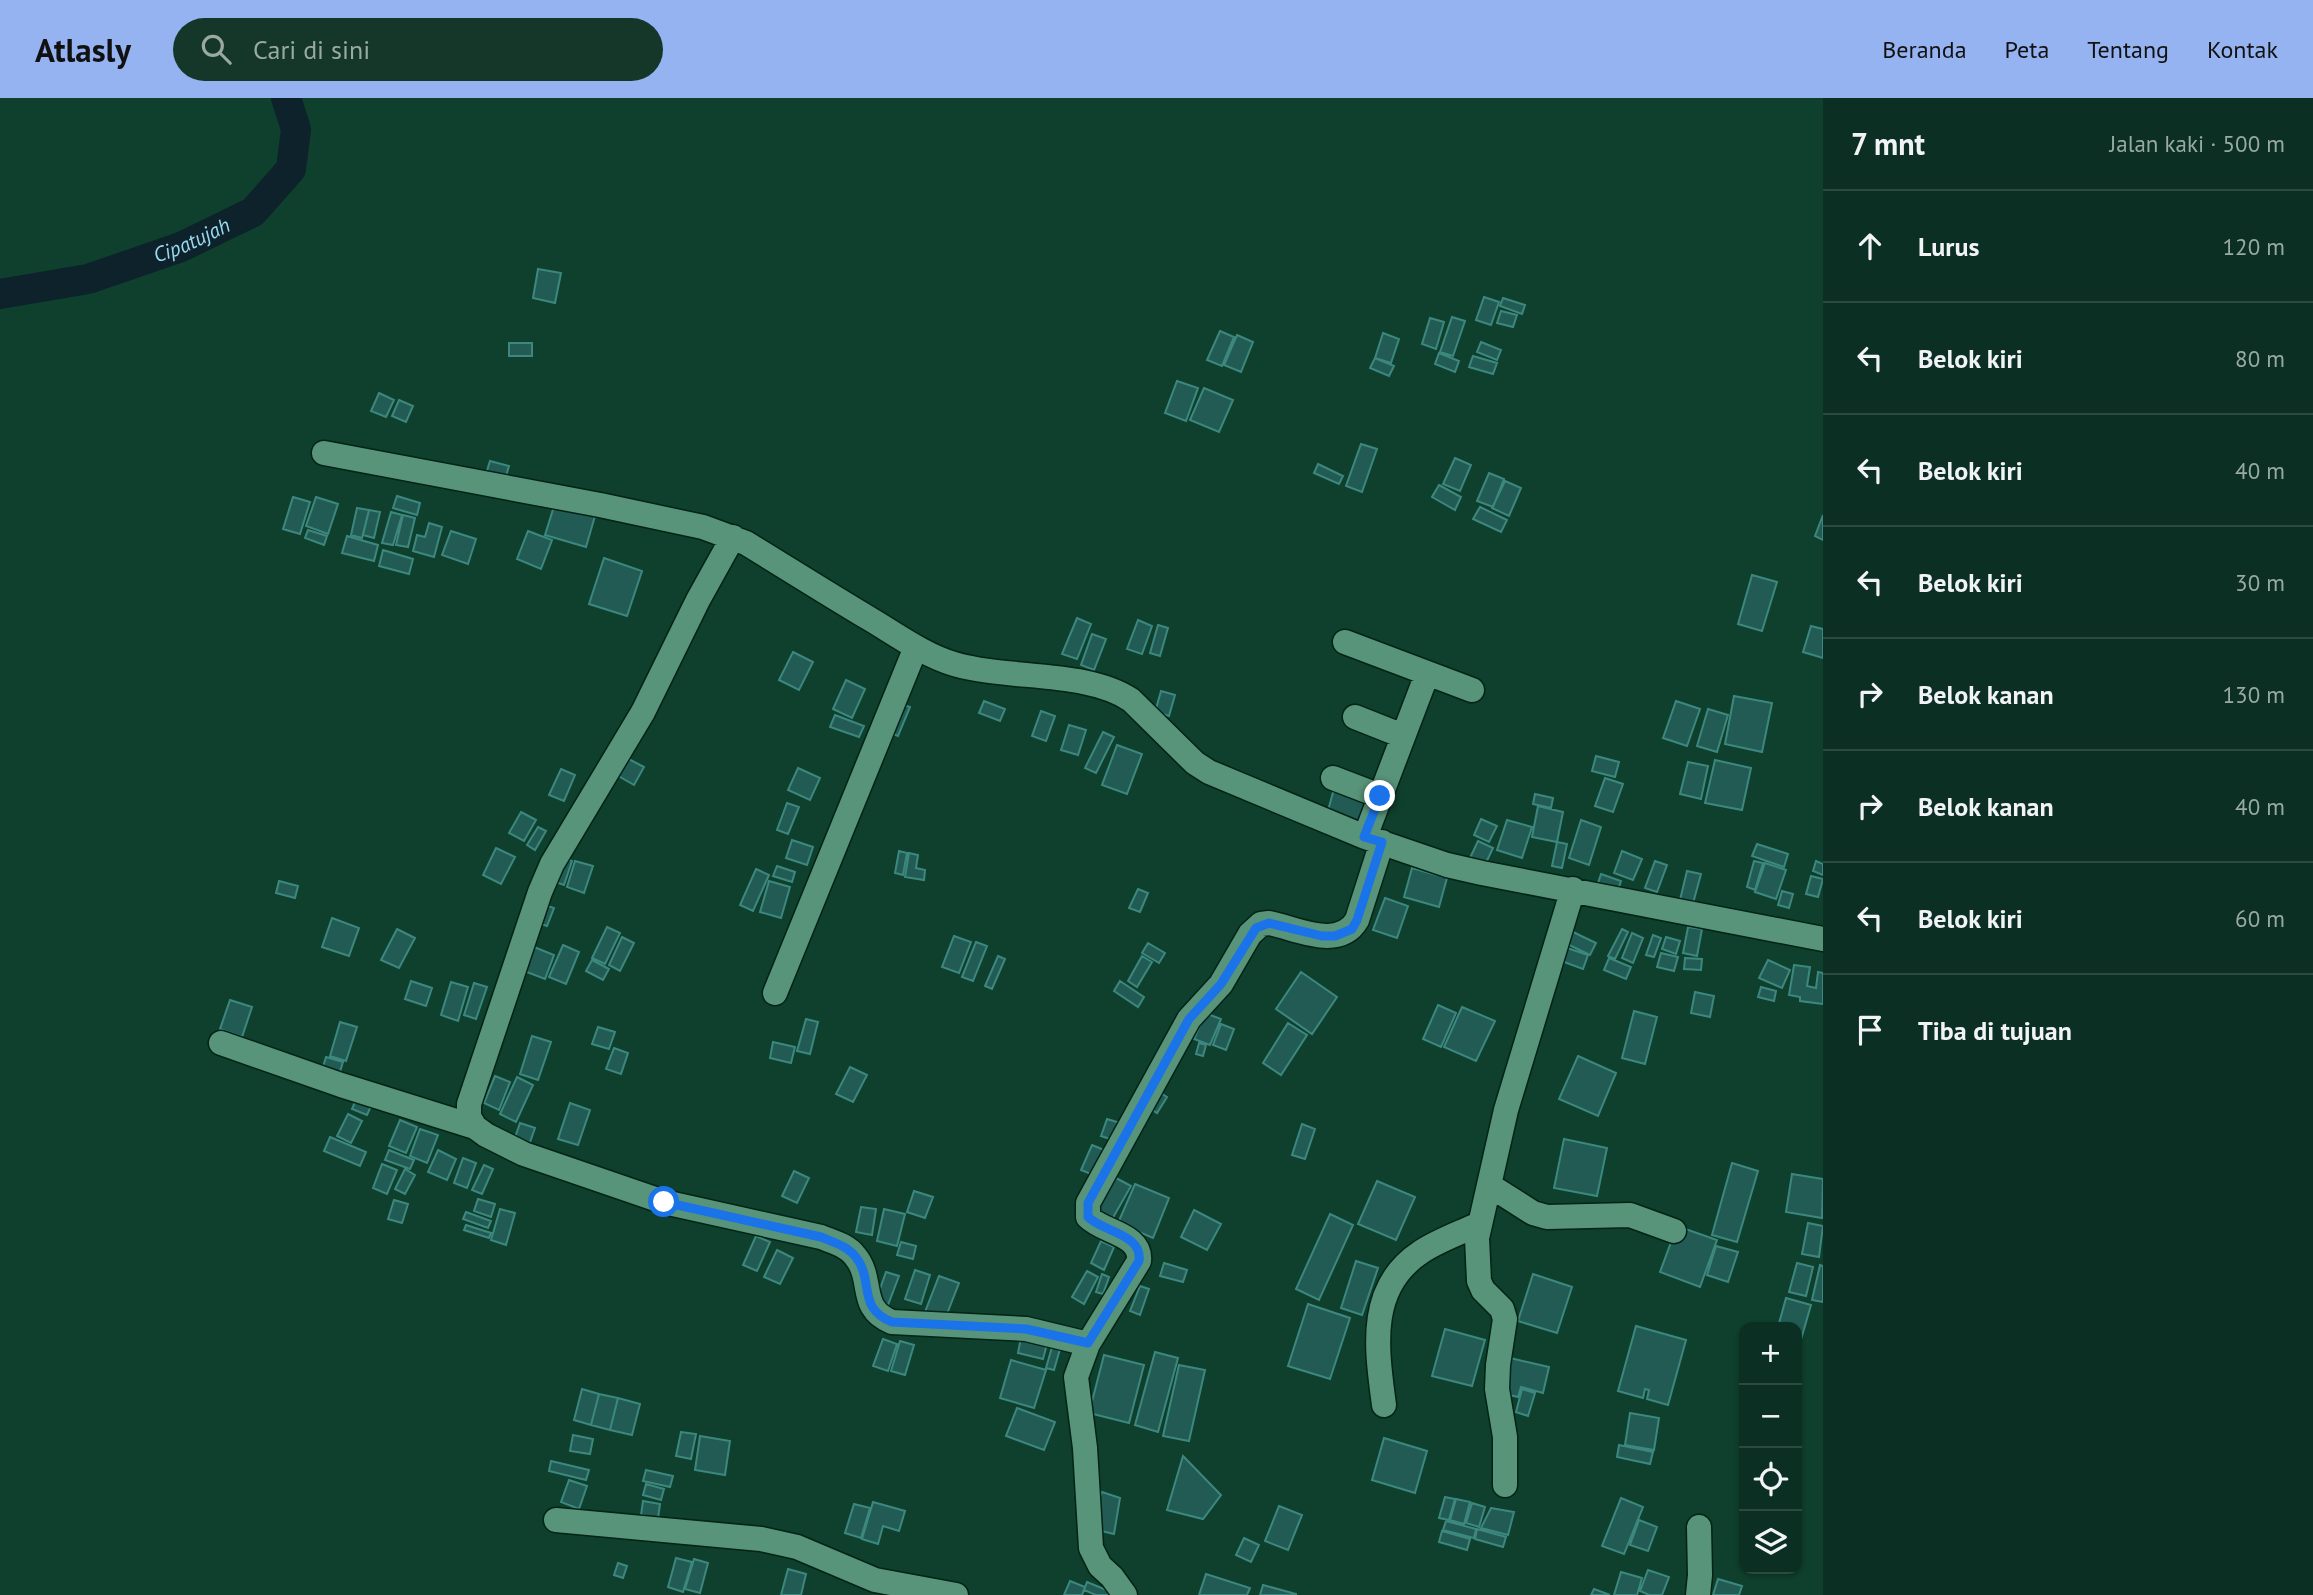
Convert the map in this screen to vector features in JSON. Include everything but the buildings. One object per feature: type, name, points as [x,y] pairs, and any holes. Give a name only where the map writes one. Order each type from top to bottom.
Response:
[{"type":"street","points":[[324,453],[703,527],[746,543],[916,648],[951,663],[979,671],[1070,680],[1120,692],[1195,763],[1209,772],[1373,840],[1447,865],[1823,939]]},
{"type":"street","points":[[475,1127],[469,1117],[469,1104],[540,892],[552,864],[643,712],[698,600],[733,537]]},
{"type":"street","points":[[1345,642],[1472,690]]},
{"type":"street","points":[[775,993],[916,648]]},
{"type":"street","points":[[1125,1595],[1100,1566],[1091,1548],[1086,1448],[1076,1377],[1088,1343],[1139,1261],[1140,1252],[1130,1240],[1093,1222],[1088,1217],[1088,1203],[1189,1019],[1221,984],[1250,934],[1261,924],[1278,924],[1322,936],[1335,936],[1352,929],[1357,920],[1380,796],[1427,674]]},
{"type":"street","points":[[1355,718],[1403,736]]},
{"type":"street","points":[[1333,778],[1380,796]]},
{"type":"street","points":[[1505,1485],[1505,1437],[1497,1389],[1505,1319],[1502,1309],[1483,1290],[1479,1281],[1479,1224],[1506,1110],[1573,889]]},
{"type":"street","points":[[221,1043],[352,1089],[475,1127],[524,1154],[664,1202],[821,1237],[844,1246],[856,1257],[863,1271],[875,1313],[892,1322],[1026,1329],[1088,1343]]},
{"type":"street","points":[[1489,1185],[1533,1213],[1547,1217],[1630,1215],[1674,1231]]},
{"type":"street","points":[[1384,1405],[1377,1334],[1379,1315],[1386,1294],[1396,1277],[1419,1253],[1479,1224]]},
{"type":"street","points":[[556,1520],[761,1539],[797,1547],[875,1580],[956,1595]]},
{"type":"street","points":[[1698,1595],[1699,1527]]},
{"type":"waterway","name":"Cipatujah","points":[[0,294],[88,279],[181,247],[253,212],[291,169],[296,129],[286,98]]},
{"type":"route","points":[[664,1202],[821,1237],[844,1246],[856,1257],[863,1271],[875,1313],[892,1322],[1026,1329],[1088,1343],[1139,1261],[1140,1252],[1130,1240],[1093,1222],[1088,1217],[1088,1203],[1189,1019],[1221,984],[1250,934],[1261,924],[1269,923],[1322,936],[1335,936],[1352,929],[1382,842],[1364,837],[1380,796]]}]
